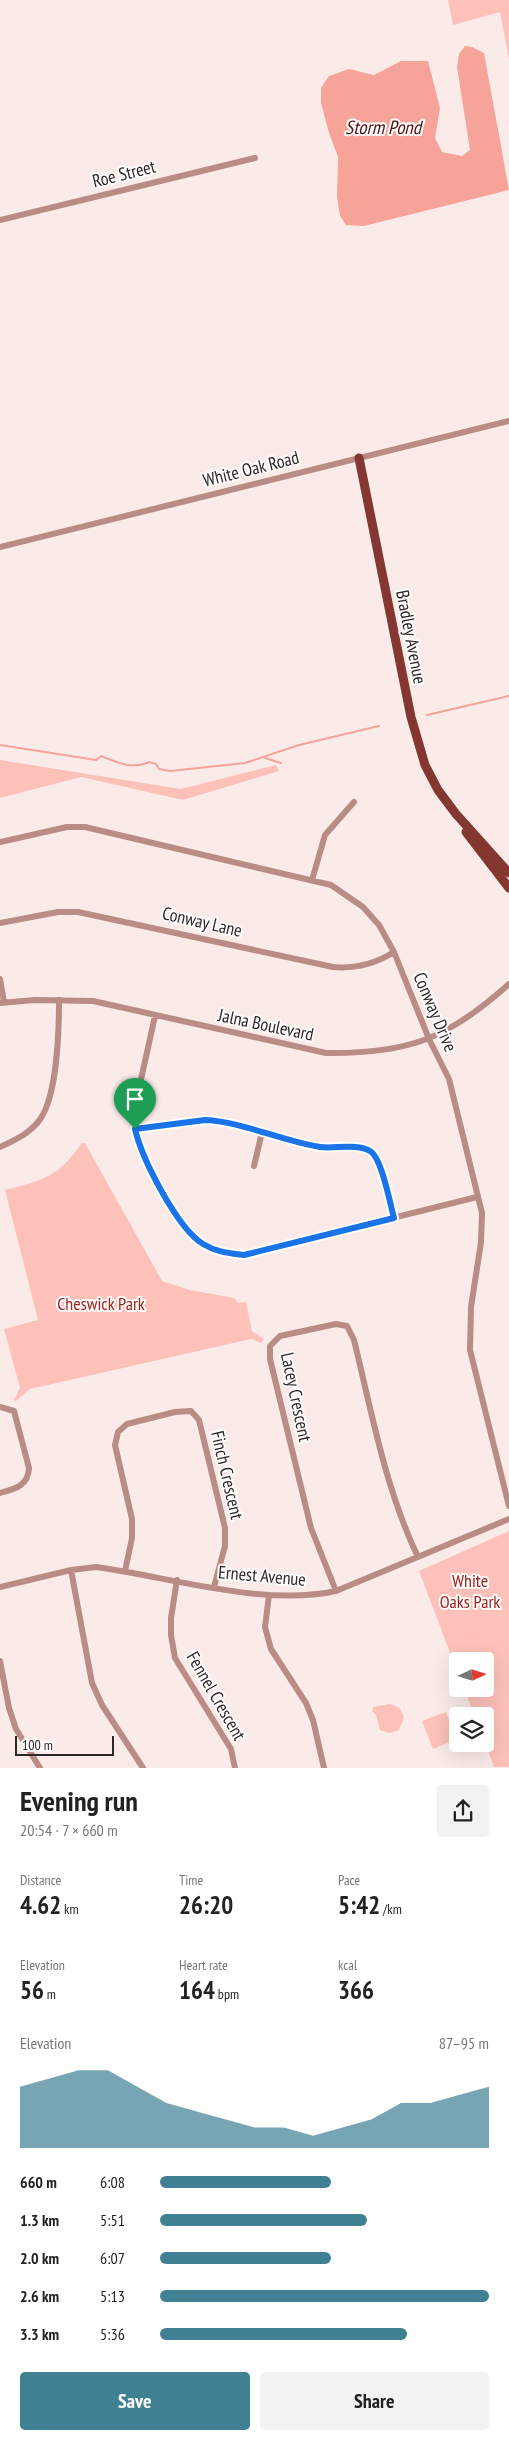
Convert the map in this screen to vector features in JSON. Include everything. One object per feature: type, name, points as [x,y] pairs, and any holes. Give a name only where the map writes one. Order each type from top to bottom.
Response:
[{"type":"main road","name":"Bradley Avenue","points":[[359,458],[414,733],[432,778],[472,841],[509,888]]},
{"type":"main road","name":"Bradley Avenue","points":[[456,814],[509,873]]},
{"type":"street","name":"Roe Street","points":[[0,220],[255,158]]},
{"type":"street","name":"White Oak Road","points":[[0,547],[509,421]]},
{"type":"street","points":[[312,880],[325,835],[354,802]]},
{"type":"street","name":"Conway Drive","points":[[0,842],[66,827],[85,827],[331,885],[363,907],[379,925],[394,952],[429,1039],[450,1079],[482,1213],[481,1242],[471,1307],[470,1350],[509,1506]]},
{"type":"street","name":"Conway Lane","points":[[0,923],[58,912],[78,912],[333,967],[351,969],[368,965],[394,952]]},
{"type":"street","points":[[0,980],[2,1003]]},
{"type":"street","name":"Jalna Boulevard","points":[[2,1003],[60,1000],[93,1001],[326,1053],[359,1054],[391,1050],[429,1039],[475,1013],[509,984]]},
{"type":"street","points":[[0,1147],[24,1136],[40,1119],[48,1105],[57,1053],[60,1000]]},
{"type":"street","points":[[155,1016],[136,1102],[135,1129],[146,1162],[185,1229],[203,1244],[222,1253],[244,1255],[477,1198]]},
{"type":"street","points":[[135,1129],[205,1120],[224,1121],[320,1147],[359,1148],[370,1151],[379,1162],[394,1218]]},
{"type":"street","points":[[254,1166],[262,1132]]},
{"type":"street","name":"Lacey Crescent","points":[[336,1591],[311,1528],[270,1359],[270,1346],[280,1336],[336,1324],[346,1326],[354,1340],[388,1482],[402,1524],[418,1557]]},
{"type":"street","points":[[0,1407],[14,1412],[29,1468],[29,1477],[23,1485],[0,1493]]},
{"type":"street","name":"Finch Crescent","points":[[125,1571],[132,1538],[132,1519],[115,1445],[118,1432],[127,1424],[175,1412],[191,1411],[199,1420],[226,1528],[225,1546],[214,1587]]},
{"type":"street","name":"Ernest Avenue","points":[[0,1587],[71,1570],[96,1568],[125,1571],[269,1595],[299,1597],[336,1591],[509,1519]]},
{"type":"street","points":[[71,1570],[92,1683],[102,1705],[143,1768]]},
{"type":"street","name":"Fennel Crescent","points":[[177,1580],[171,1618],[171,1635],[175,1658],[231,1749],[235,1768]]},
{"type":"street","points":[[269,1595],[265,1627],[271,1649],[306,1702],[313,1720],[324,1768]]},
{"type":"street","points":[[0,1661],[9,1708],[16,1729],[40,1768]]},
{"type":"green space","points":[[448,0],[509,0],[509,59],[500,12],[453,25]]},
{"type":"green space","points":[[0,760],[181,789],[276,765],[279,771],[183,800],[81,777],[0,798]]},
{"type":"green space","name":"Cheswick Park","points":[[82,1143],[85,1143],[162,1281],[190,1290],[234,1298],[238,1303],[246,1302],[252,1331],[264,1339],[261,1343],[251,1339],[30,1389],[16,1401],[14,1400],[20,1388],[4,1329],[38,1320],[5,1190],[49,1176],[65,1163]]},
{"type":"green space","name":"White Oaks Park","points":[[509,1531],[509,1767],[494,1767],[488,1752],[494,1752],[494,1707],[471,1707],[468,1698],[494,1698],[494,1652],[450,1652],[419,1571]]},
{"type":"green space","points":[[390,1704],[400,1708],[404,1718],[399,1730],[390,1733],[380,1730],[376,1715],[372,1711],[373,1707]]},
{"type":"green space","points":[[446,1712],[449,1719],[449,1742],[433,1749],[422,1721]]},
{"type":"water","name":"Storm Pond","points":[[465,46],[484,53],[509,190],[364,226],[346,225],[340,216],[337,197],[338,157],[321,103],[321,88],[329,76],[349,69],[374,75],[401,61],[428,61],[440,108],[435,138],[442,152],[462,156],[470,150],[457,67],[459,54]]},
{"type":"waterway","points":[[427,715],[509,696]]},
{"type":"waterway","points":[[0,745],[96,760],[101,756],[118,763],[130,765],[149,762],[156,764],[159,769],[170,771],[245,763],[299,745],[379,726]]},
{"type":"waterway","points":[[265,758],[281,763]]},
{"type":"route","points":[[205,1120],[224,1121],[320,1147],[359,1148],[370,1151],[379,1162],[394,1218],[244,1255],[222,1253],[203,1244],[185,1229],[146,1162],[135,1129],[205,1120]]}]
